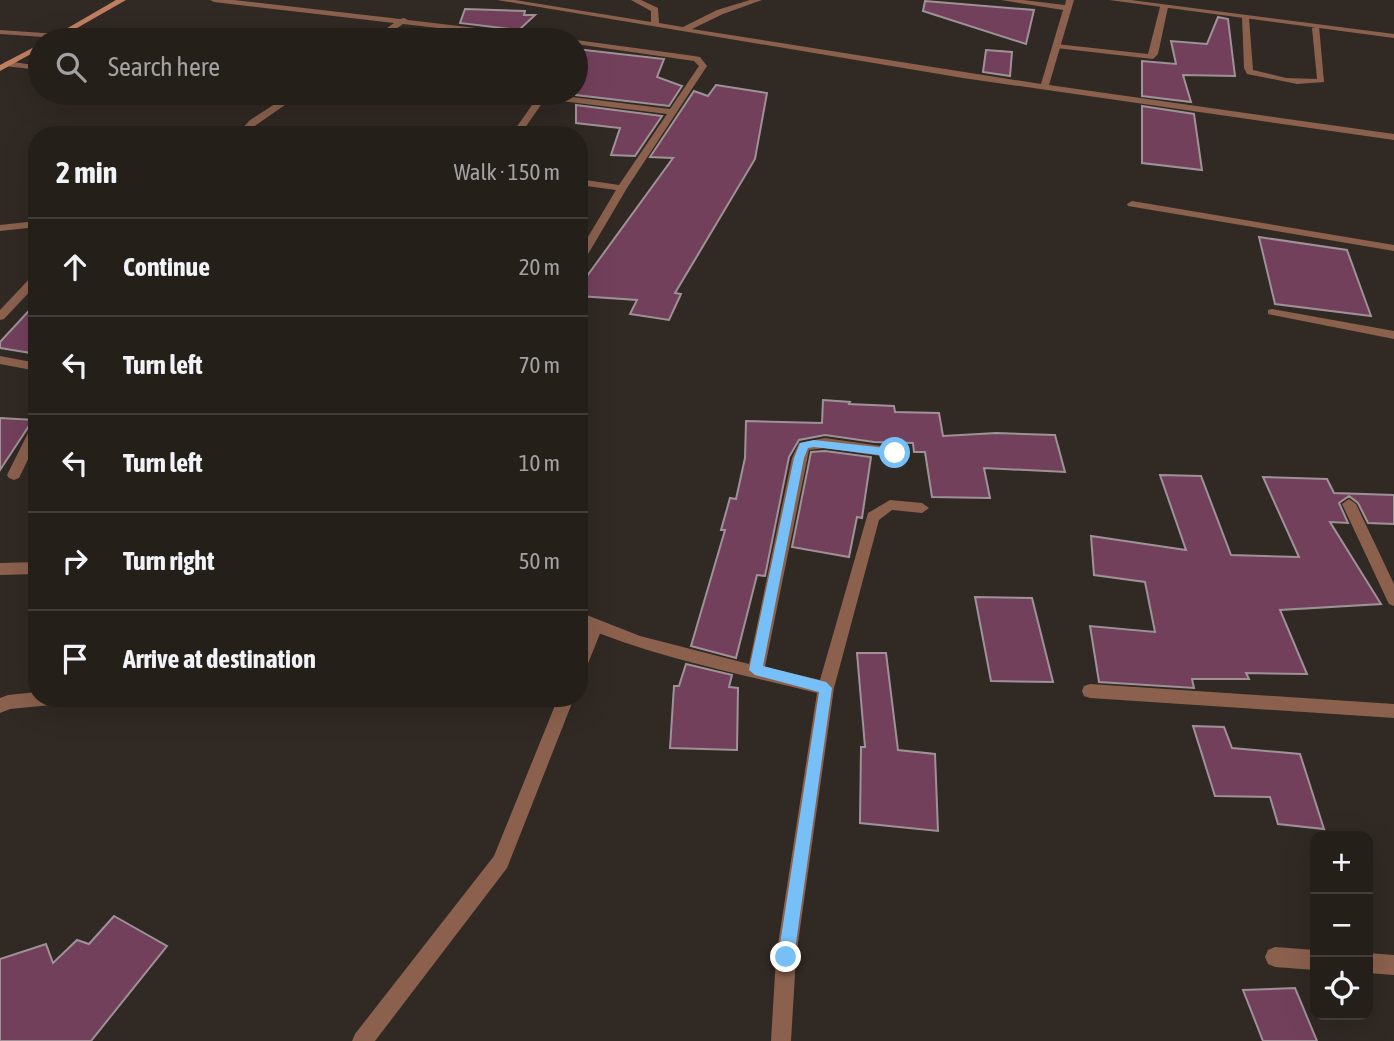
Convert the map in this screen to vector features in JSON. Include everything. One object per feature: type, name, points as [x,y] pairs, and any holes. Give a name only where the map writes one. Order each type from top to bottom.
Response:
[{"type":"main road","points":[[73,28],[122,0]]},
{"type":"main road","points":[[4,66],[28,53]]},
{"type":"street","points":[[214,0],[467,28]]},
{"type":"street","points":[[501,0],[1044,87],[1394,137]]},
{"type":"street","points":[[635,0],[655,10],[655,24]]},
{"type":"street","points":[[685,29],[720,12],[758,0]]},
{"type":"street","points":[[1005,0],[1069,4],[1044,87]]},
{"type":"street","points":[[1113,0],[1394,37]]},
{"type":"street","points":[[1056,46],[1150,57],[1154,54],[1164,7]]},
{"type":"street","points":[[1245,18],[1248,68],[1250,72],[1265,77],[1308,82],[1321,79],[1317,28]]},
{"type":"street","points":[[392,28],[404,20]]},
{"type":"street","points":[[0,32],[28,35]]},
{"type":"street","points":[[588,44],[687,57],[702,62],[703,66],[622,188],[588,246]]},
{"type":"street","points":[[4,66],[28,67]]},
{"type":"street","points":[[588,102],[671,112]]},
{"type":"street","points":[[250,126],[279,105]]},
{"type":"street","points":[[521,126],[536,105]]},
{"type":"street","points":[[588,183],[622,188]]},
{"type":"street","points":[[1132,204],[1394,248]]},
{"type":"street","points":[[0,228],[28,224]]},
{"type":"street","points":[[0,317],[28,287]]},
{"type":"street","points":[[1272,312],[1394,335]]},
{"type":"street","points":[[0,360],[28,365]]},
{"type":"street","points":[[755,670],[799,458],[804,446],[825,443],[895,453]]},
{"type":"street","points":[[14,475],[28,445]]},
{"type":"street","points":[[1349,504],[1394,600]]},
{"type":"street","points":[[781,1041],[786,957],[826,688],[873,517],[890,505],[922,508]]},
{"type":"street","points":[[0,569],[28,568]]},
{"type":"street","points":[[588,622],[669,652],[826,688]]},
{"type":"street","points":[[588,644],[595,626]]},
{"type":"street","points":[[1090,691],[1394,711]]},
{"type":"street","points":[[0,706],[8,702],[28,700]]},
{"type":"street","points":[[362,1041],[500,862],[562,707]]},
{"type":"street","points":[[1275,957],[1310,960]]},
{"type":"street","points":[[1373,963],[1394,965]]},
{"type":"building","points":[[925,1],[1034,10],[1026,44],[923,11]]},
{"type":"building","points":[[465,9],[525,11],[524,15],[535,15],[521,28],[460,23]]},
{"type":"building","points":[[1218,17],[1228,19],[1235,76],[1183,75],[1191,102],[1142,96],[1142,61],[1176,64],[1171,41],[1207,44]]},
{"type":"building","points":[[588,50],[664,59],[657,77],[682,86],[669,106],[588,96]]},
{"type":"building","points":[[986,50],[1012,52],[1010,76],[983,72]]},
{"type":"building","points":[[716,85],[767,93],[755,159],[675,293],[681,294],[669,320],[630,314],[637,300],[588,297],[588,275],[673,158],[650,157],[694,91],[708,96]]},
{"type":"building","points":[[576,105],[662,116],[635,156],[611,155],[620,128],[576,123]]},
{"type":"building","points":[[1142,106],[1194,114],[1202,170],[1142,163]]},
{"type":"building","points":[[1259,237],[1347,250],[1371,316],[1275,304]]},
{"type":"building","points":[[28,312],[28,353],[0,348],[0,342]]},
{"type":"building","points":[[823,400],[894,406],[895,412],[939,413],[943,436],[996,433],[1055,435],[1065,472],[984,468],[990,498],[932,497],[925,452],[914,452],[913,443],[874,442],[825,435],[799,440],[789,457],[765,576],[757,575],[736,658],[691,646],[725,530],[721,530],[730,498],[736,499],[745,458],[746,421],[822,423]]},
{"type":"building","points":[[0,418],[28,420],[28,428],[0,470]]},
{"type":"building","points":[[825,451],[871,457],[862,518],[857,517],[849,557],[792,547],[811,452]]},
{"type":"building","points":[[1160,475],[1201,476],[1231,555],[1299,557],[1263,477],[1327,479],[1334,493],[1394,495],[1394,524],[1368,523],[1358,503],[1349,496],[1339,503],[1348,523],[1330,522],[1381,604],[1280,610],[1307,674],[1246,673],[1249,679],[1192,679],[1194,688],[1099,682],[1090,626],[1155,632],[1145,582],[1094,575],[1091,536],[1186,550]]},
{"type":"building","points":[[975,597],[1032,598],[1053,682],[991,681]]},
{"type":"building","points":[[857,653],[886,653],[898,750],[935,754],[938,831],[860,823],[861,747],[865,747]]},
{"type":"building","points":[[686,664],[732,675],[729,687],[738,688],[737,750],[670,748],[674,686],[679,686]]},
{"type":"building","points":[[1193,726],[1224,727],[1232,748],[1300,754],[1324,829],[1278,824],[1270,797],[1215,796]]},
{"type":"building","points":[[114,916],[167,946],[91,1041],[0,1041],[0,959],[46,944],[53,963],[77,940],[89,944]]},
{"type":"building","points":[[1295,988],[1317,1041],[1263,1041],[1243,990]]},
{"type":"route","points":[[786,957],[826,688],[755,670],[799,458],[804,446],[814,443],[895,453]]}]
